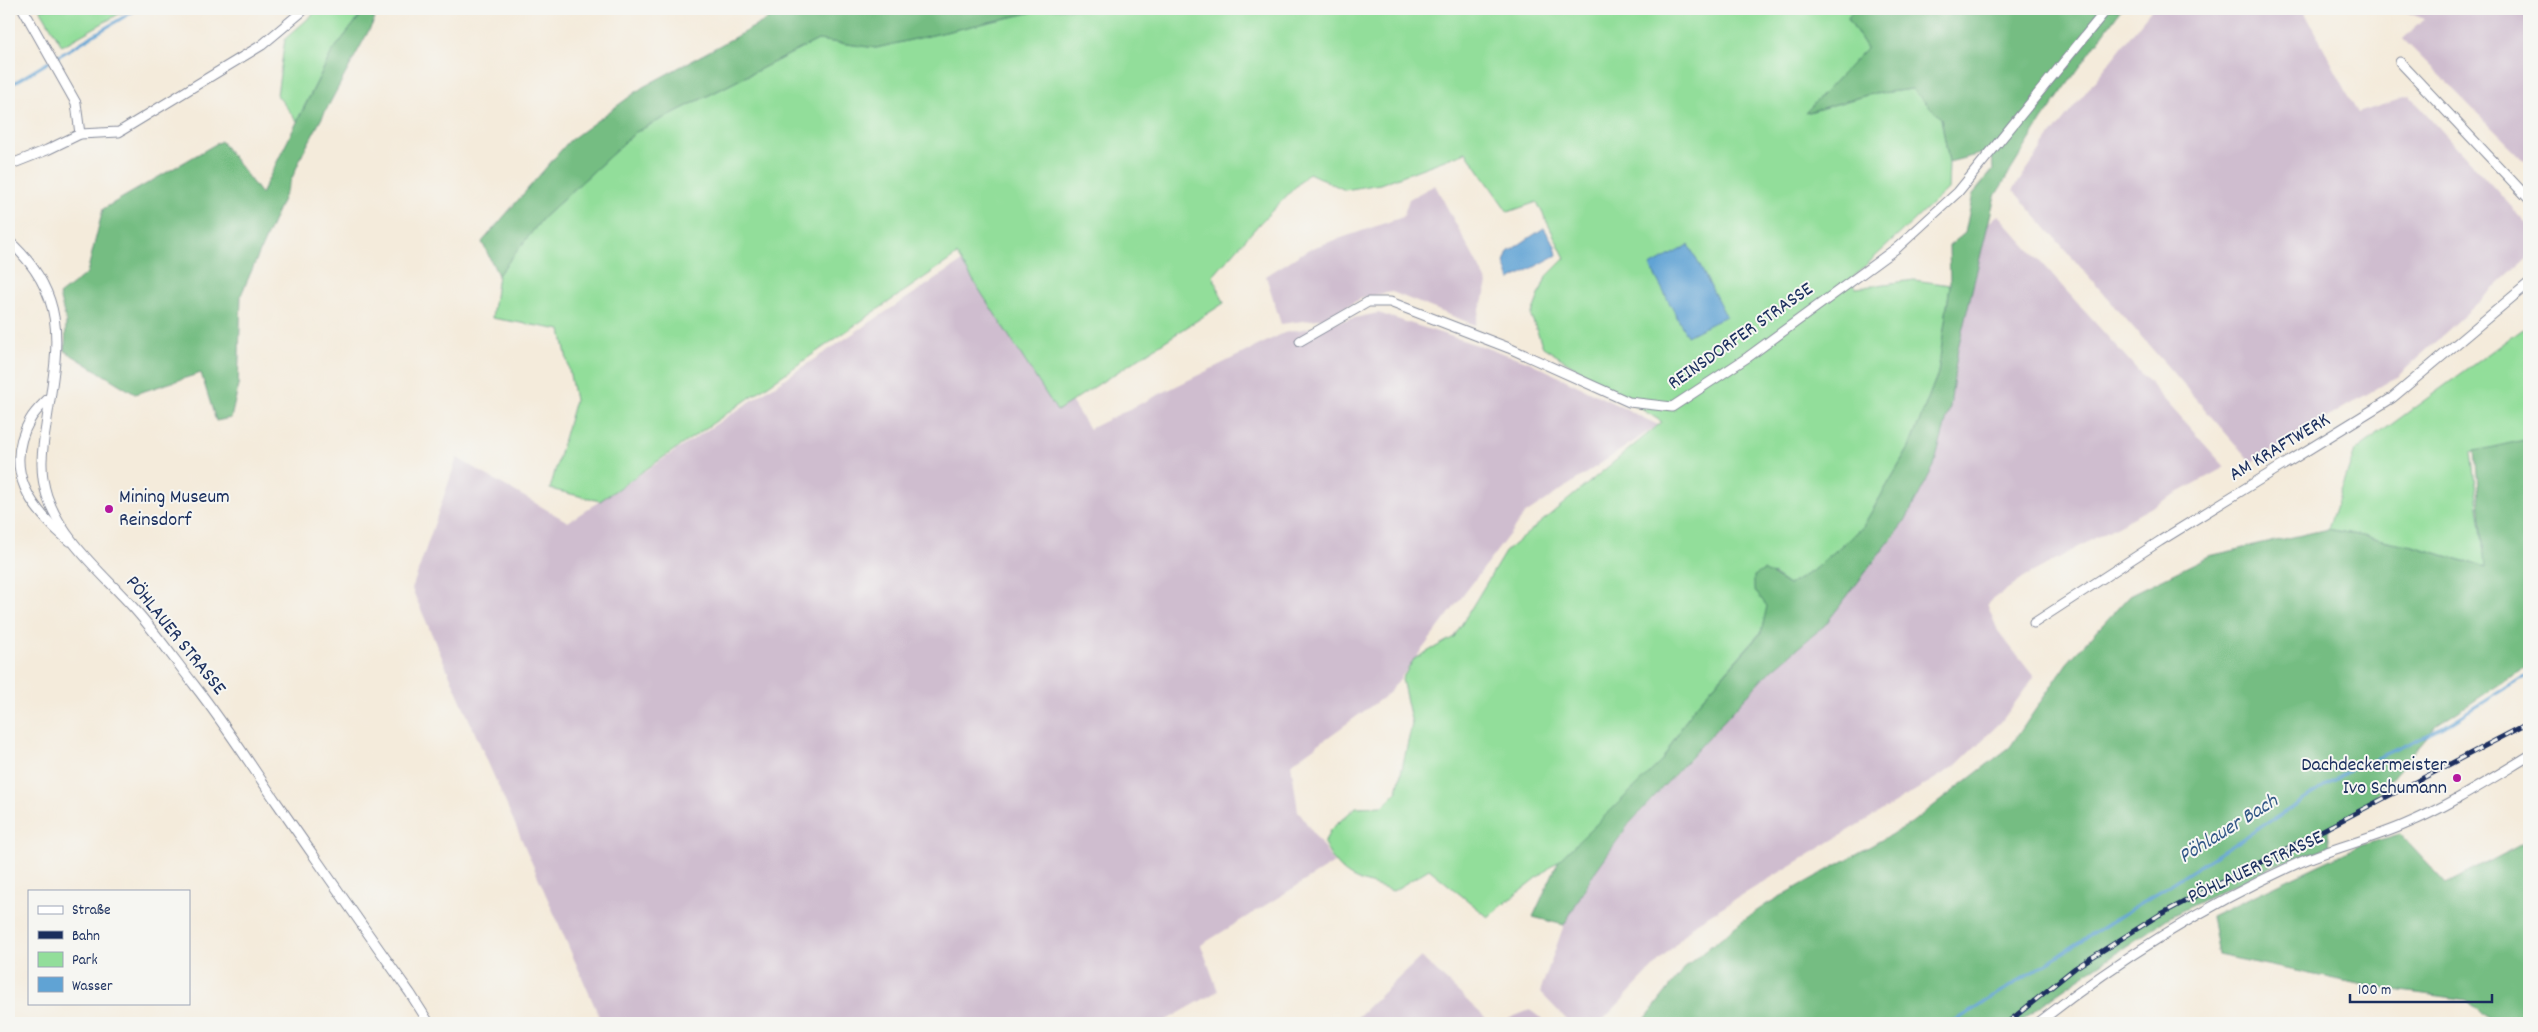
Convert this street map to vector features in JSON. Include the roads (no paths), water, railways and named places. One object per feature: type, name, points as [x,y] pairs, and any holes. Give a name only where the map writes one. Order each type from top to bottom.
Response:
[{"type":"street","points":[[23,9],[76,104],[80,134]]},
{"type":"street","points":[[9,165],[80,134],[119,132],[262,45],[305,9]]},
{"type":"street","name":"REINSDORFER STRASSE","points":[[1300,341],[1368,302],[1390,302],[1509,348],[1629,402],[1672,406],[1748,356],[1898,248],[1958,192],[2107,9]]},
{"type":"street","points":[[2400,62],[2529,199]]},
{"type":"street","name":"PÖHLAUER STRASSE","points":[[9,241],[22,253],[44,283],[56,317],[57,354],[41,453],[42,474],[47,496],[58,520],[80,550],[133,607],[197,689],[410,993],[429,1023]]},
{"type":"street","name":"AM KRAFTWERK","points":[[2034,623],[2160,542],[2392,398],[2529,282]]},
{"type":"street","points":[[50,396],[30,419],[19,445],[18,468],[32,505],[50,525],[80,550]]},
{"type":"street","name":"PÖHLAUER STRASSE","points":[[2038,1023],[2088,984],[2172,927],[2297,864],[2397,828],[2436,811],[2529,756]]},
{"type":"water","points":[[1544,228],[1555,246],[1557,255],[1510,280],[1504,263],[1508,252]]},
{"type":"water","points":[[1689,245],[1726,316],[1687,336],[1650,266]]},
{"type":"waterway","points":[[9,86],[137,9]]},
{"type":"waterway","name":"Pöhlauer Bach","points":[[1952,1023],[2351,770],[2442,728],[2529,674]]},
{"type":"railway","points":[[2007,1023],[2075,968],[2159,915],[2529,723]]},
{"type":"place","name":"Mining Museum Reinsdorf","points":[[109,509]]},
{"type":"place","name":"Dachdeckermeister Ivo Schumann","points":[[2457,778]]}]
